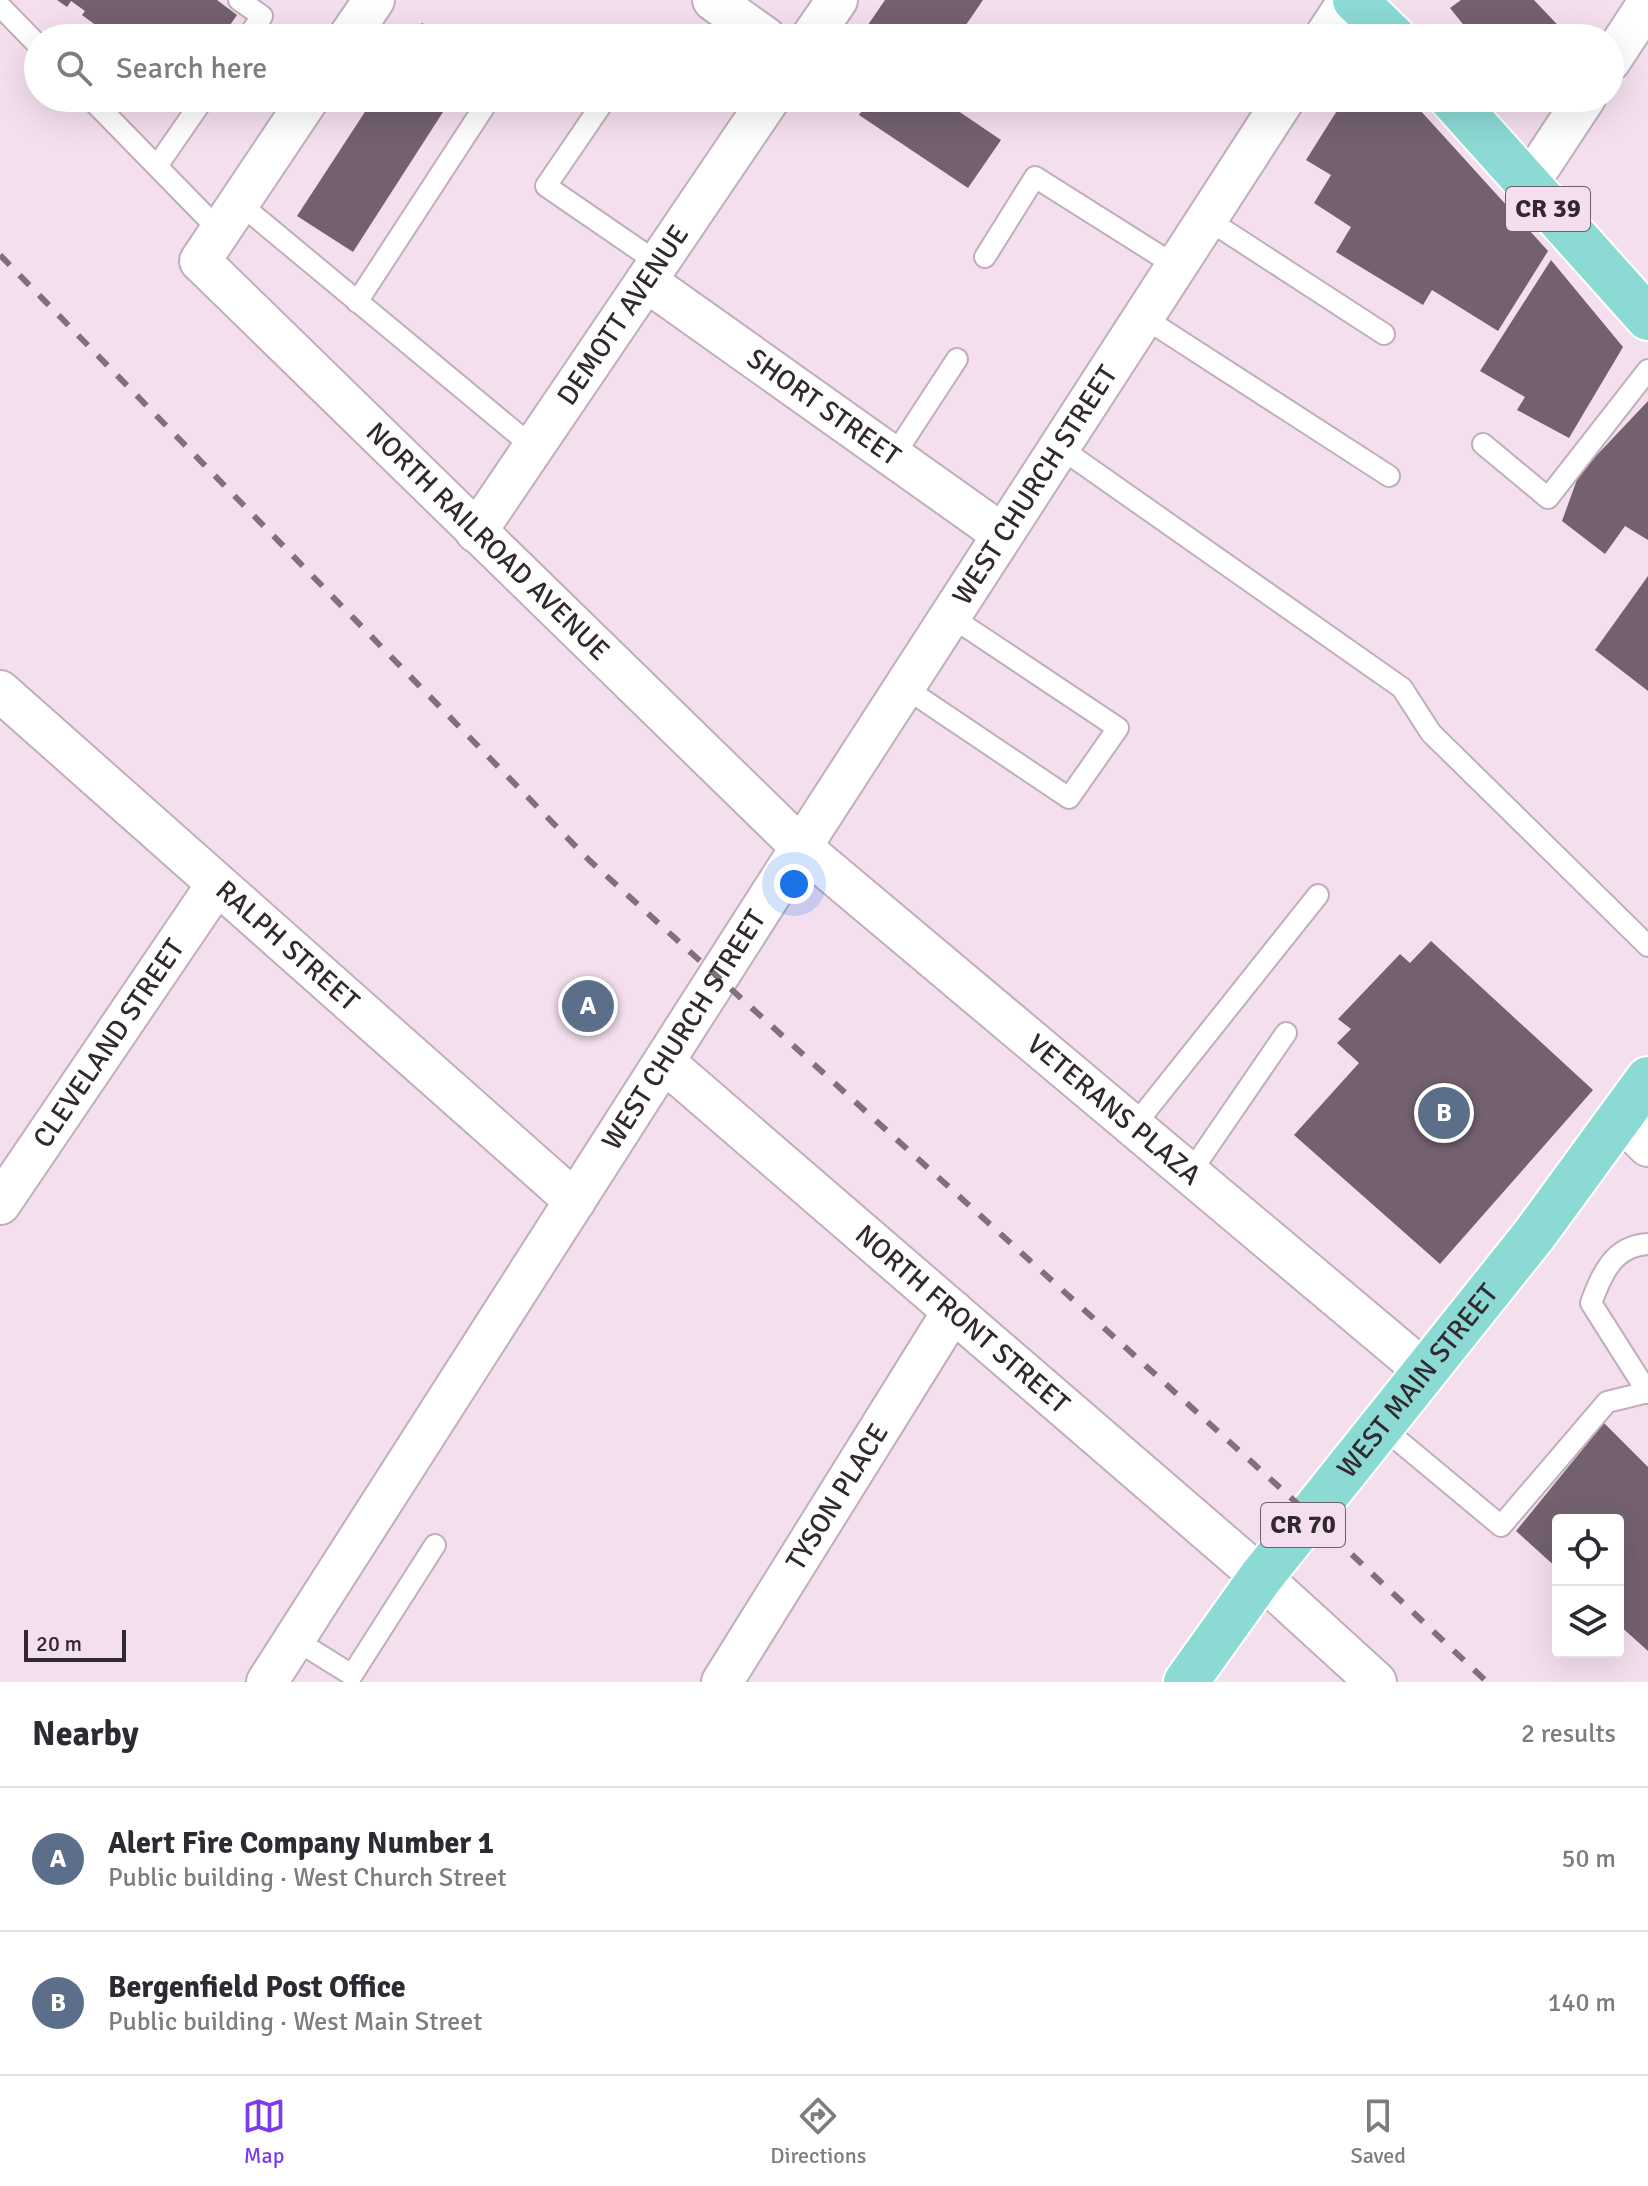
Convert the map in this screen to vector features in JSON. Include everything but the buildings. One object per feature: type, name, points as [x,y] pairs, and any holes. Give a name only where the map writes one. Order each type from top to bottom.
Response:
[{"type":"main road","points":[[1355,0],[1380,24]]},
{"type":"main road","name":"CR 39","points":[[1463,112],[1648,318]]},
{"type":"main road","name":"WEST MAIN STREET","points":[[1186,1682],[1261,1577],[1534,1235],[1634,1132],[1648,1079]]},
{"type":"street","points":[[358,24],[374,0]]},
{"type":"street","points":[[713,0],[746,24]]},
{"type":"street","points":[[821,24],[837,0]]},
{"type":"street","points":[[1333,24],[1349,0]]},
{"type":"street","points":[[1624,40],[1648,3]]},
{"type":"street","points":[[230,217],[300,112]]},
{"type":"street","name":"DEMOTT AVENUE","points":[[476,532],[761,112]]},
{"type":"street","name":"WEST CHURCH STREET","points":[[267,1682],[1276,112]]},
{"type":"street","points":[[1527,186],[1576,112]]},
{"type":"street","name":"NORTH RAILROAD AVENUE","points":[[230,217],[200,261],[801,847]]},
{"type":"street","name":"SHORT STREET","points":[[652,272],[893,457],[1002,534]]},
{"type":"street","name":"RALPH STREET","points":[[0,691],[575,1201]]},
{"type":"street","name":"VETERANS PLAZA","points":[[801,847],[1426,1372]]},
{"type":"street","name":"CLEVELAND STREET","points":[[0,1204],[217,884]]},
{"type":"street","name":"NORTH FRONT STREET","points":[[664,1062],[1261,1577],[1376,1682]]},
{"type":"street","name":"TYSON PLACE","points":[[722,1682],[953,1311]]},
{"type":"lane","points":[[239,0],[262,16],[257,24]]},
{"type":"lane","points":[[0,6],[24,31]]},
{"type":"lane","points":[[104,112],[157,166],[357,302],[533,447]]},
{"type":"lane","points":[[157,166],[194,112]]},
{"type":"lane","points":[[357,302],[481,112]]},
{"type":"lane","points":[[596,112],[546,186],[652,272]]},
{"type":"lane","points":[[985,257],[1035,177],[1176,266]]},
{"type":"lane","points":[[1207,219],[1384,334]]},
{"type":"lane","points":[[1143,317],[1389,476]]},
{"type":"lane","points":[[893,457],[957,359]]},
{"type":"lane","points":[[1483,444],[1548,498],[1648,370]]},
{"type":"lane","points":[[1059,447],[1402,688],[1431,733],[1648,946]]},
{"type":"lane","points":[[904,687],[1069,798],[1118,728],[950,616]]},
{"type":"lane","points":[[1134,1126],[1318,895]]},
{"type":"lane","points":[[1190,1173],[1286,1033]]},
{"type":"lane","points":[[1382,1427],[1501,1526],[1607,1402],[1648,1392],[1591,1303],[1604,1270],[1618,1254],[1635,1245],[1648,1244]]},
{"type":"lane","points":[[294,1639],[352,1675],[435,1545]]},
{"type":"railway","points":[[0,255],[589,860],[1310,1515],[1487,1682]]},
{"type":"place","name":"Alert Fire Company Number 1","points":[[588,1006]]},
{"type":"place","name":"Bergenfield Post Office","points":[[1444,1113]]}]
